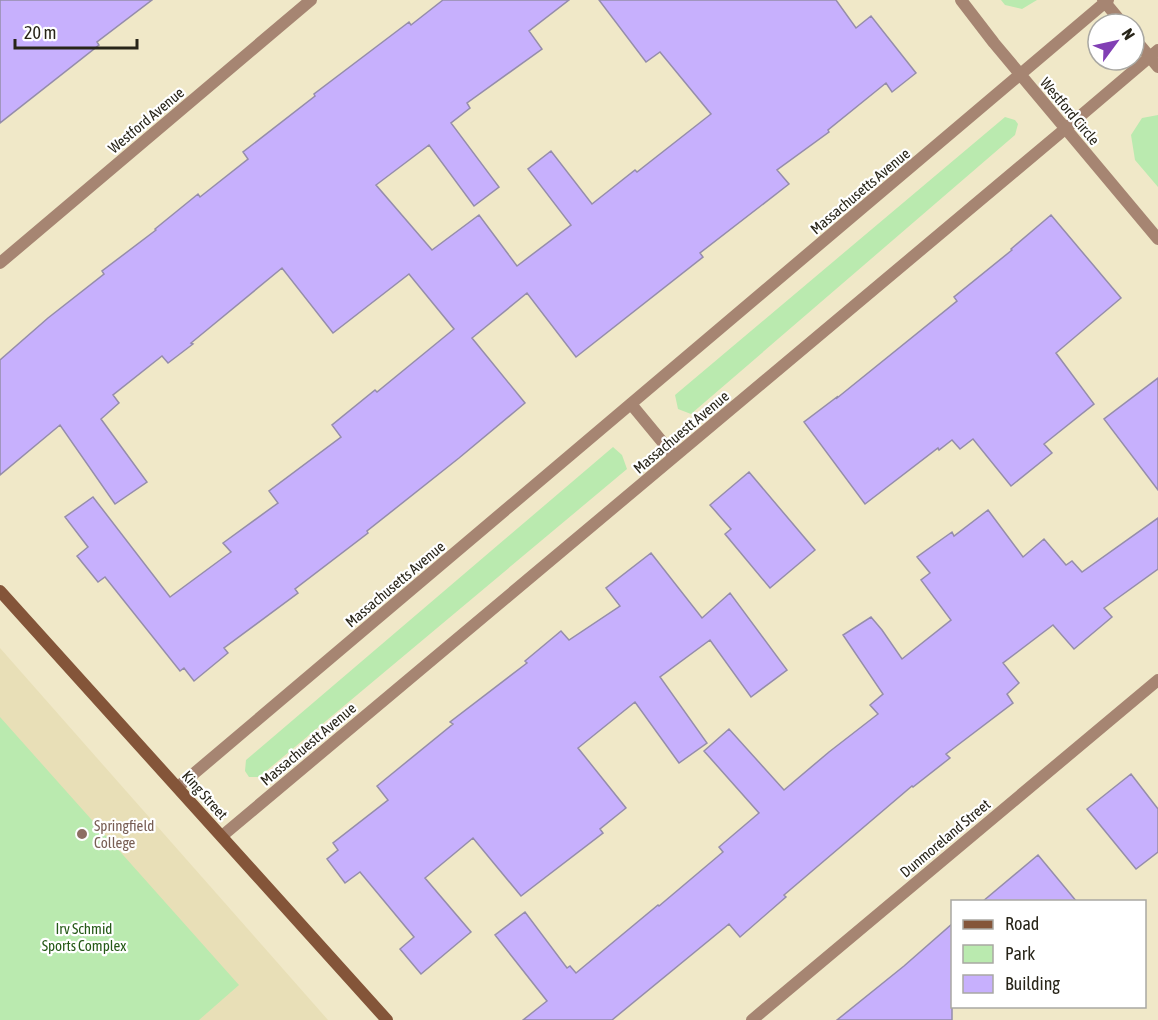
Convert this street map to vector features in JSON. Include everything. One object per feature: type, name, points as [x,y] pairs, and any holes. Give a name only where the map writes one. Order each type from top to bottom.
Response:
[{"type":"street","name":"Westford Avenue","points":[[0,262],[311,0]]},
{"type":"street","name":"Westford Circle","points":[[961,0],[1158,239]]},
{"type":"street","name":"Massachusetts Avenue","points":[[178,787],[1106,1]]},
{"type":"street","points":[[1154,53],[1158,67]]},
{"type":"street","name":"Massachuestt Avenue","points":[[222,836],[1154,53]]},
{"type":"street","points":[[631,404],[674,456]]},
{"type":"street","name":"King Street","points":[[0,591],[387,1020]]},
{"type":"street","name":"Dunmoreland Street","points":[[752,1020],[1158,680]]},
{"type":"shaded area","name":"Irv Schmid Sports Complex","points":[[0,648],[328,1020],[0,1020]]},
{"type":"green space","points":[[1001,0],[1037,0],[1022,9],[1005,5]]},
{"type":"green space","points":[[1158,115],[1158,187],[1135,160],[1131,135],[1142,118]]},
{"type":"green space","points":[[1005,117],[1015,120],[1018,124],[1015,135],[691,414],[678,409],[675,395]]},
{"type":"green space","points":[[613,447],[622,455],[627,469],[259,777],[249,777],[245,771],[246,760]]},
{"type":"green space","name":"Irv Schmid Sports Complex","points":[[0,717],[239,985],[199,1020],[0,1020]]},
{"type":"building","points":[[0,0],[152,0],[97,42],[99,45],[0,123]]},
{"type":"building","points":[[443,0],[569,0],[529,31],[542,49],[467,103],[470,108],[451,123],[499,187],[474,206],[429,145],[376,185],[432,250],[479,215],[517,266],[571,225],[528,169],[551,151],[592,204],[711,114],[660,52],[646,62],[599,0],[836,0],[856,28],[871,16],[916,73],[892,92],[886,83],[828,130],[829,132],[777,170],[789,184],[700,253],[703,257],[576,357],[527,293],[472,338],[525,403],[367,531],[368,533],[295,589],[298,593],[224,648],[228,653],[194,681],[184,668],[180,671],[105,577],[98,582],[77,556],[88,547],[65,517],[93,497],[170,597],[231,552],[223,543],[278,503],[269,491],[341,437],[332,425],[375,390],[377,392],[454,329],[409,274],[333,333],[282,268],[168,363],[162,356],[113,395],[119,403],[101,419],[147,482],[115,504],[60,425],[0,475],[0,360],[104,274],[102,271],[156,230],[198,194],[200,197],[248,159],[243,152],[315,96],[314,94],[409,22],[411,25]]},
{"type":"building","points":[[1051,215],[1121,298],[1056,353],[1094,404],[1044,444],[1052,453],[1011,486],[973,439],[960,449],[952,440],[939,450],[938,448],[865,504],[804,422],[957,301],[954,297]]},
{"type":"building","points":[[1158,378],[1158,490],[1104,419]]},
{"type":"building","points":[[749,472],[815,550],[770,588],[725,534],[731,529],[710,505]]},
{"type":"building","points":[[988,510],[1023,557],[1044,539],[1066,565],[1072,561],[1082,572],[1158,518],[1158,569],[1104,608],[1112,617],[1074,649],[1053,625],[1003,663],[1019,683],[1007,694],[1013,703],[946,754],[950,758],[912,786],[784,895],[786,897],[740,937],[729,924],[612,1020],[523,1020],[547,1001],[495,935],[525,912],[567,968],[570,966],[576,973],[723,852],[719,847],[759,813],[704,751],[729,729],[784,790],[878,714],[870,705],[883,694],[843,635],[871,617],[902,659],[951,620],[921,580],[930,573],[917,557],[952,532],[954,536]]},
{"type":"building","points":[[651,553],[702,618],[730,593],[787,670],[751,697],[710,640],[660,677],[707,743],[679,763],[635,702],[578,748],[626,808],[600,829],[603,833],[521,896],[473,838],[425,878],[471,932],[421,974],[400,949],[414,937],[360,872],[345,883],[327,859],[338,850],[333,843],[388,800],[377,786],[453,724],[450,722],[527,663],[525,661],[561,631],[569,640],[620,606],[606,588]]},
{"type":"building","points":[[1131,774],[1158,809],[1158,852],[1136,869],[1087,809]]},
{"type":"building","points":[[1038,855],[1075,900],[984,900]]},
{"type":"building","points":[[951,925],[952,1020],[837,1020]]},
{"type":"place","name":"Springfield College","points":[[82,834]]}]
